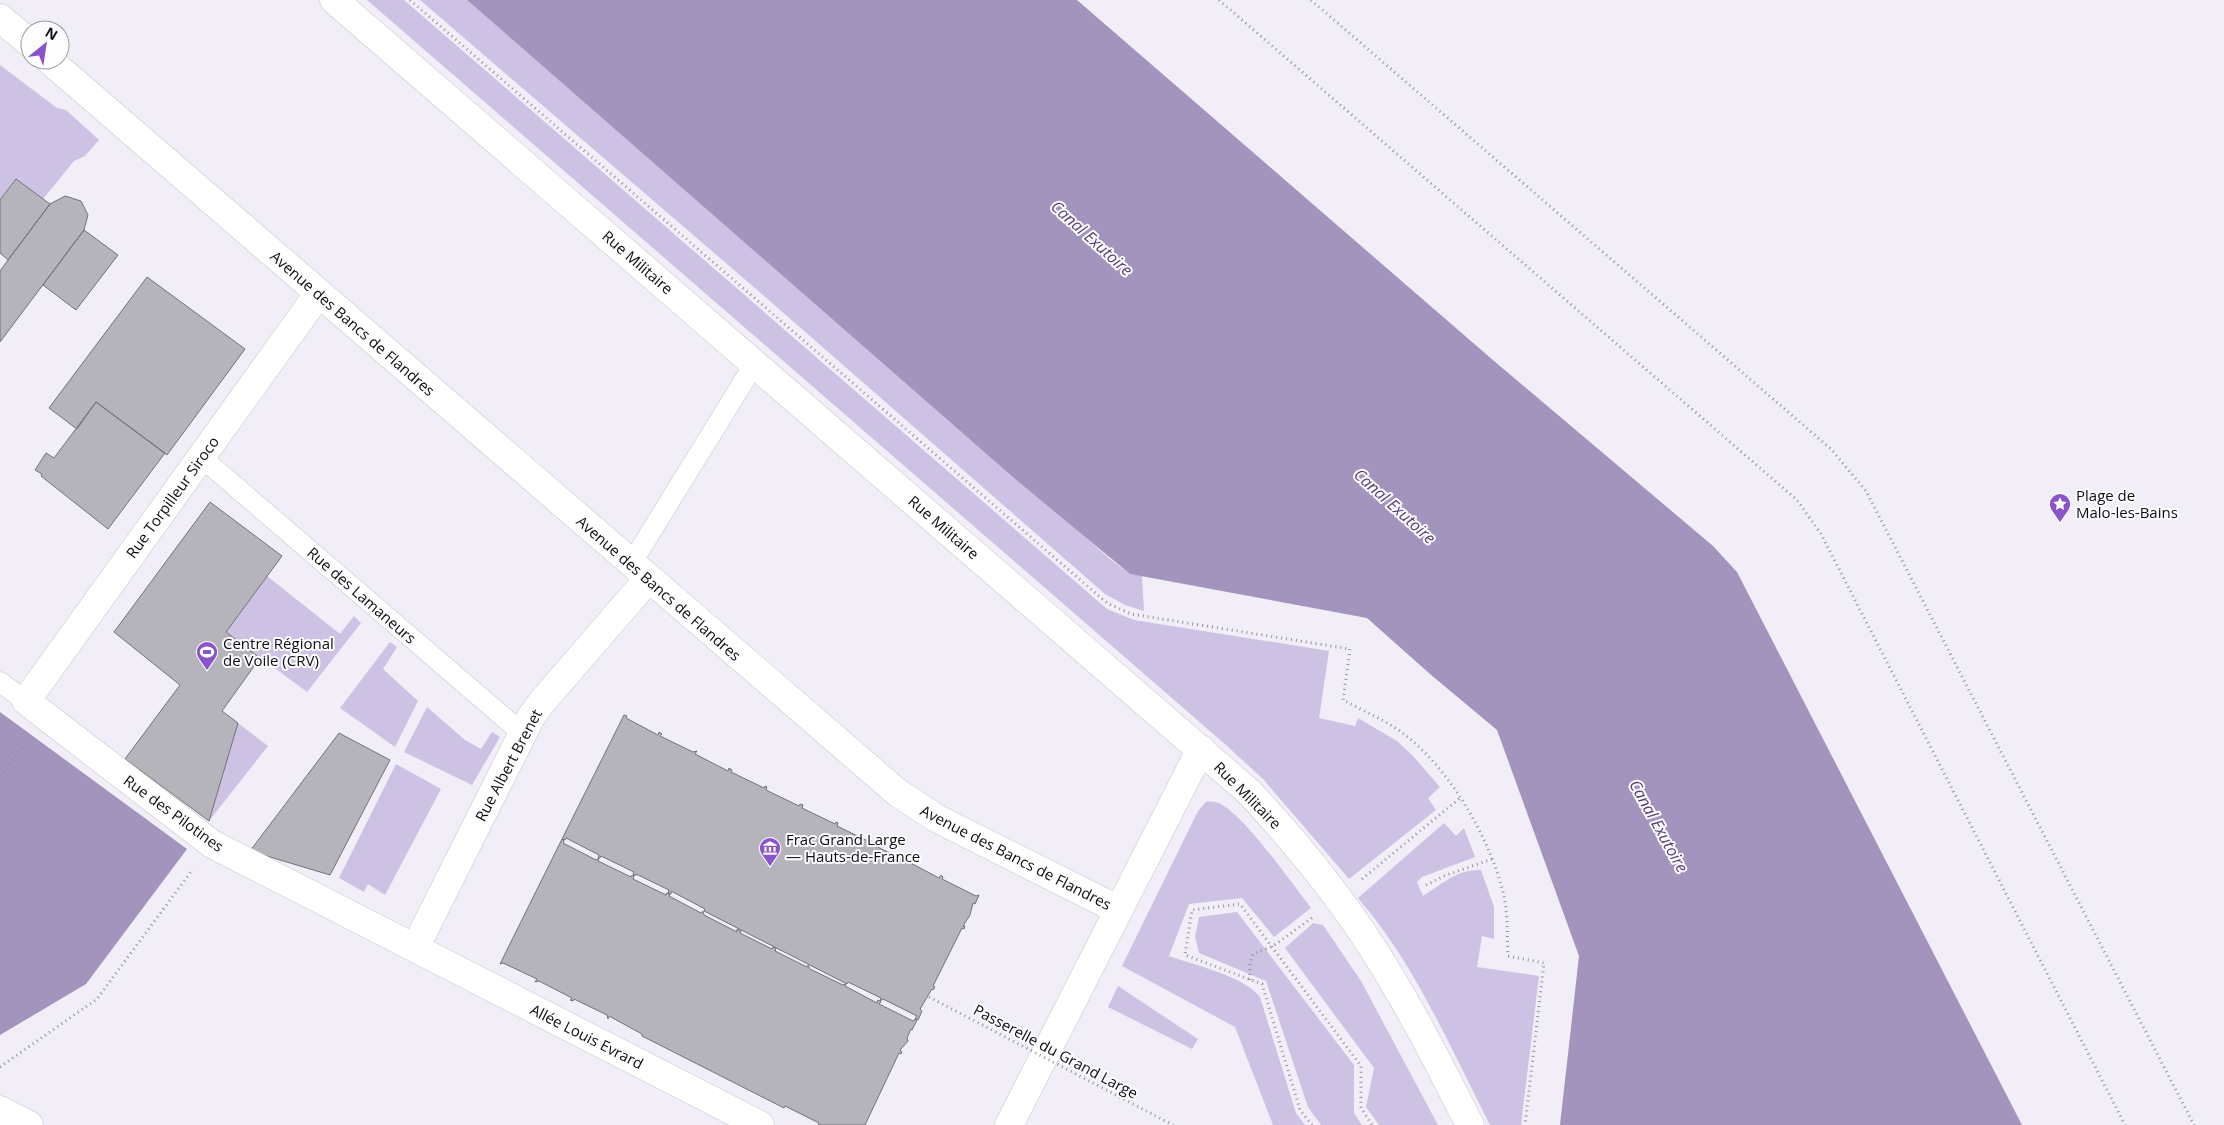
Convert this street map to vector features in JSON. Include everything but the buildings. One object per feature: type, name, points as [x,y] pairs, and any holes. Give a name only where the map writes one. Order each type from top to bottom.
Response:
[{"type":"street","name":"Rue Militaire","points":[[334,0],[1201,749],[1255,798],[1338,898],[1390,976],[1470,1125]]},
{"type":"street","points":[[0,18],[20,35]]},
{"type":"street","name":"Avenue des Bancs de Flandres","points":[[61,70],[877,776],[917,807],[936,818],[1118,910],[1009,1125]]},
{"type":"street","name":"Rue Torpilleur Siroco","points":[[26,701],[319,293]]},
{"type":"street","name":"Rue Albert Brenet","points":[[415,948],[522,733],[542,702],[640,571]]},
{"type":"street","name":"Rue des Pilotines","points":[[26,701],[212,844],[415,948]]},
{"type":"street","points":[[1118,910],[1201,749]]},
{"type":"street","name":"Allée Louis Evrard","points":[[415,948],[760,1125]]},
{"type":"street","points":[[0,1110],[29,1125]]},
{"type":"lane","points":[[640,571],[755,363]]},
{"type":"lane","name":"Rue des Lamaneurs","points":[[201,457],[522,733]]},
{"type":"lane","points":[[0,682],[26,701]]},
{"type":"path","points":[[410,0],[1107,603],[1132,614],[1350,649],[1343,700],[1410,739],[1432,762],[1460,798],[1473,819],[1492,858],[1503,892],[1508,956],[1544,963],[1525,1125]]},
{"type":"path","points":[[1219,0],[1797,500],[1821,534],[2125,1125]]},
{"type":"path","points":[[1311,0],[1832,449],[1854,475],[1866,491],[2194,1125]]},
{"type":"path","points":[[1338,898],[1460,798]]},
{"type":"path","points":[[0,1067],[97,999],[212,844]]},
{"type":"path","points":[[1426,885],[1465,867],[1492,858]]},
{"type":"path","points":[[1312,1125],[1300,1110],[1262,984],[1185,955],[1192,910],[1240,904],[1361,1066],[1361,1108],[1372,1125]]},
{"type":"path","points":[[1250,980],[1250,962],[1253,954],[1273,946],[1311,920]]},
{"type":"path","name":"Passerelle du Grand Large","points":[[929,997],[1173,1125]]},
{"type":"shaded area","points":[[367,0],[404,0],[1107,609],[1134,620],[1329,651],[1319,718],[1355,726],[1358,718],[1397,741],[1440,787],[1428,798],[1436,810],[1349,879],[1263,779],[1226,745]]},
{"type":"shaded area","points":[[420,0],[467,0],[1015,479],[1110,559],[1130,574],[1142,576],[1144,611],[1125,605],[1105,594],[763,295]]},
{"type":"shaded area","points":[[0,65],[57,108],[66,110],[99,140],[85,156],[74,161],[43,199],[16,179],[0,200]]},
{"type":"shaded area","points":[[267,576],[340,634],[354,616],[361,623],[307,692],[226,632]]},
{"type":"shaded area","points":[[390,642],[397,647],[383,669],[418,701],[395,747],[340,708]]},
{"type":"shaded area","points":[[427,707],[465,740],[481,749],[492,732],[500,737],[472,785],[404,752]]},
{"type":"shaded area","points":[[238,723],[268,746],[209,821]]},
{"type":"shaded area","points":[[396,764],[441,789],[385,895],[368,884],[364,892],[339,878]]},
{"type":"shaded area","points":[[1206,802],[1221,804],[1243,823],[1311,908],[1274,937],[1242,898],[1189,904],[1169,956],[1231,977],[1243,983],[1260,997],[1296,1113],[1305,1125],[1273,1125],[1235,1027],[1122,966],[1198,811]]},
{"type":"shaded area","points":[[1444,823],[1456,836],[1464,828],[1475,857],[1422,877],[1417,882],[1423,896],[1457,875],[1472,870],[1481,870],[1494,907],[1494,939],[1482,936],[1477,967],[1539,976],[1521,1125],[1490,1125],[1414,978],[1397,950],[1358,898]]},
{"type":"shaded area","points":[[1237,912],[1354,1065],[1354,1113],[1362,1125],[1321,1125],[1308,1107],[1266,981],[1199,953],[1195,937],[1199,917]]},
{"type":"shaded area","points":[[1313,923],[1323,925],[1361,981],[1438,1125],[1379,1125],[1366,1107],[1374,1068],[1285,948]]},
{"type":"shaded area","points":[[1118,986],[1198,1039],[1192,1049],[1108,1007]]},
{"type":"water","name":"Canal Exutoire","points":[[467,0],[1077,0],[1494,361],[1713,546],[1737,572],[2022,1125],[1560,1125],[1579,956],[1497,730],[1367,618],[1130,574],[1015,479]]},
{"type":"water","points":[[0,712],[187,849],[86,984],[0,1035]]},
{"type":"place","name":"Plage de Malo-les-Bains","points":[[2060,523]]},
{"type":"place","name":"Centre Régional de Voile (CRV)","points":[[207,671]]},
{"type":"place","name":"Frac Grand Large — Hauts-de-France","points":[[770,867]]}]
